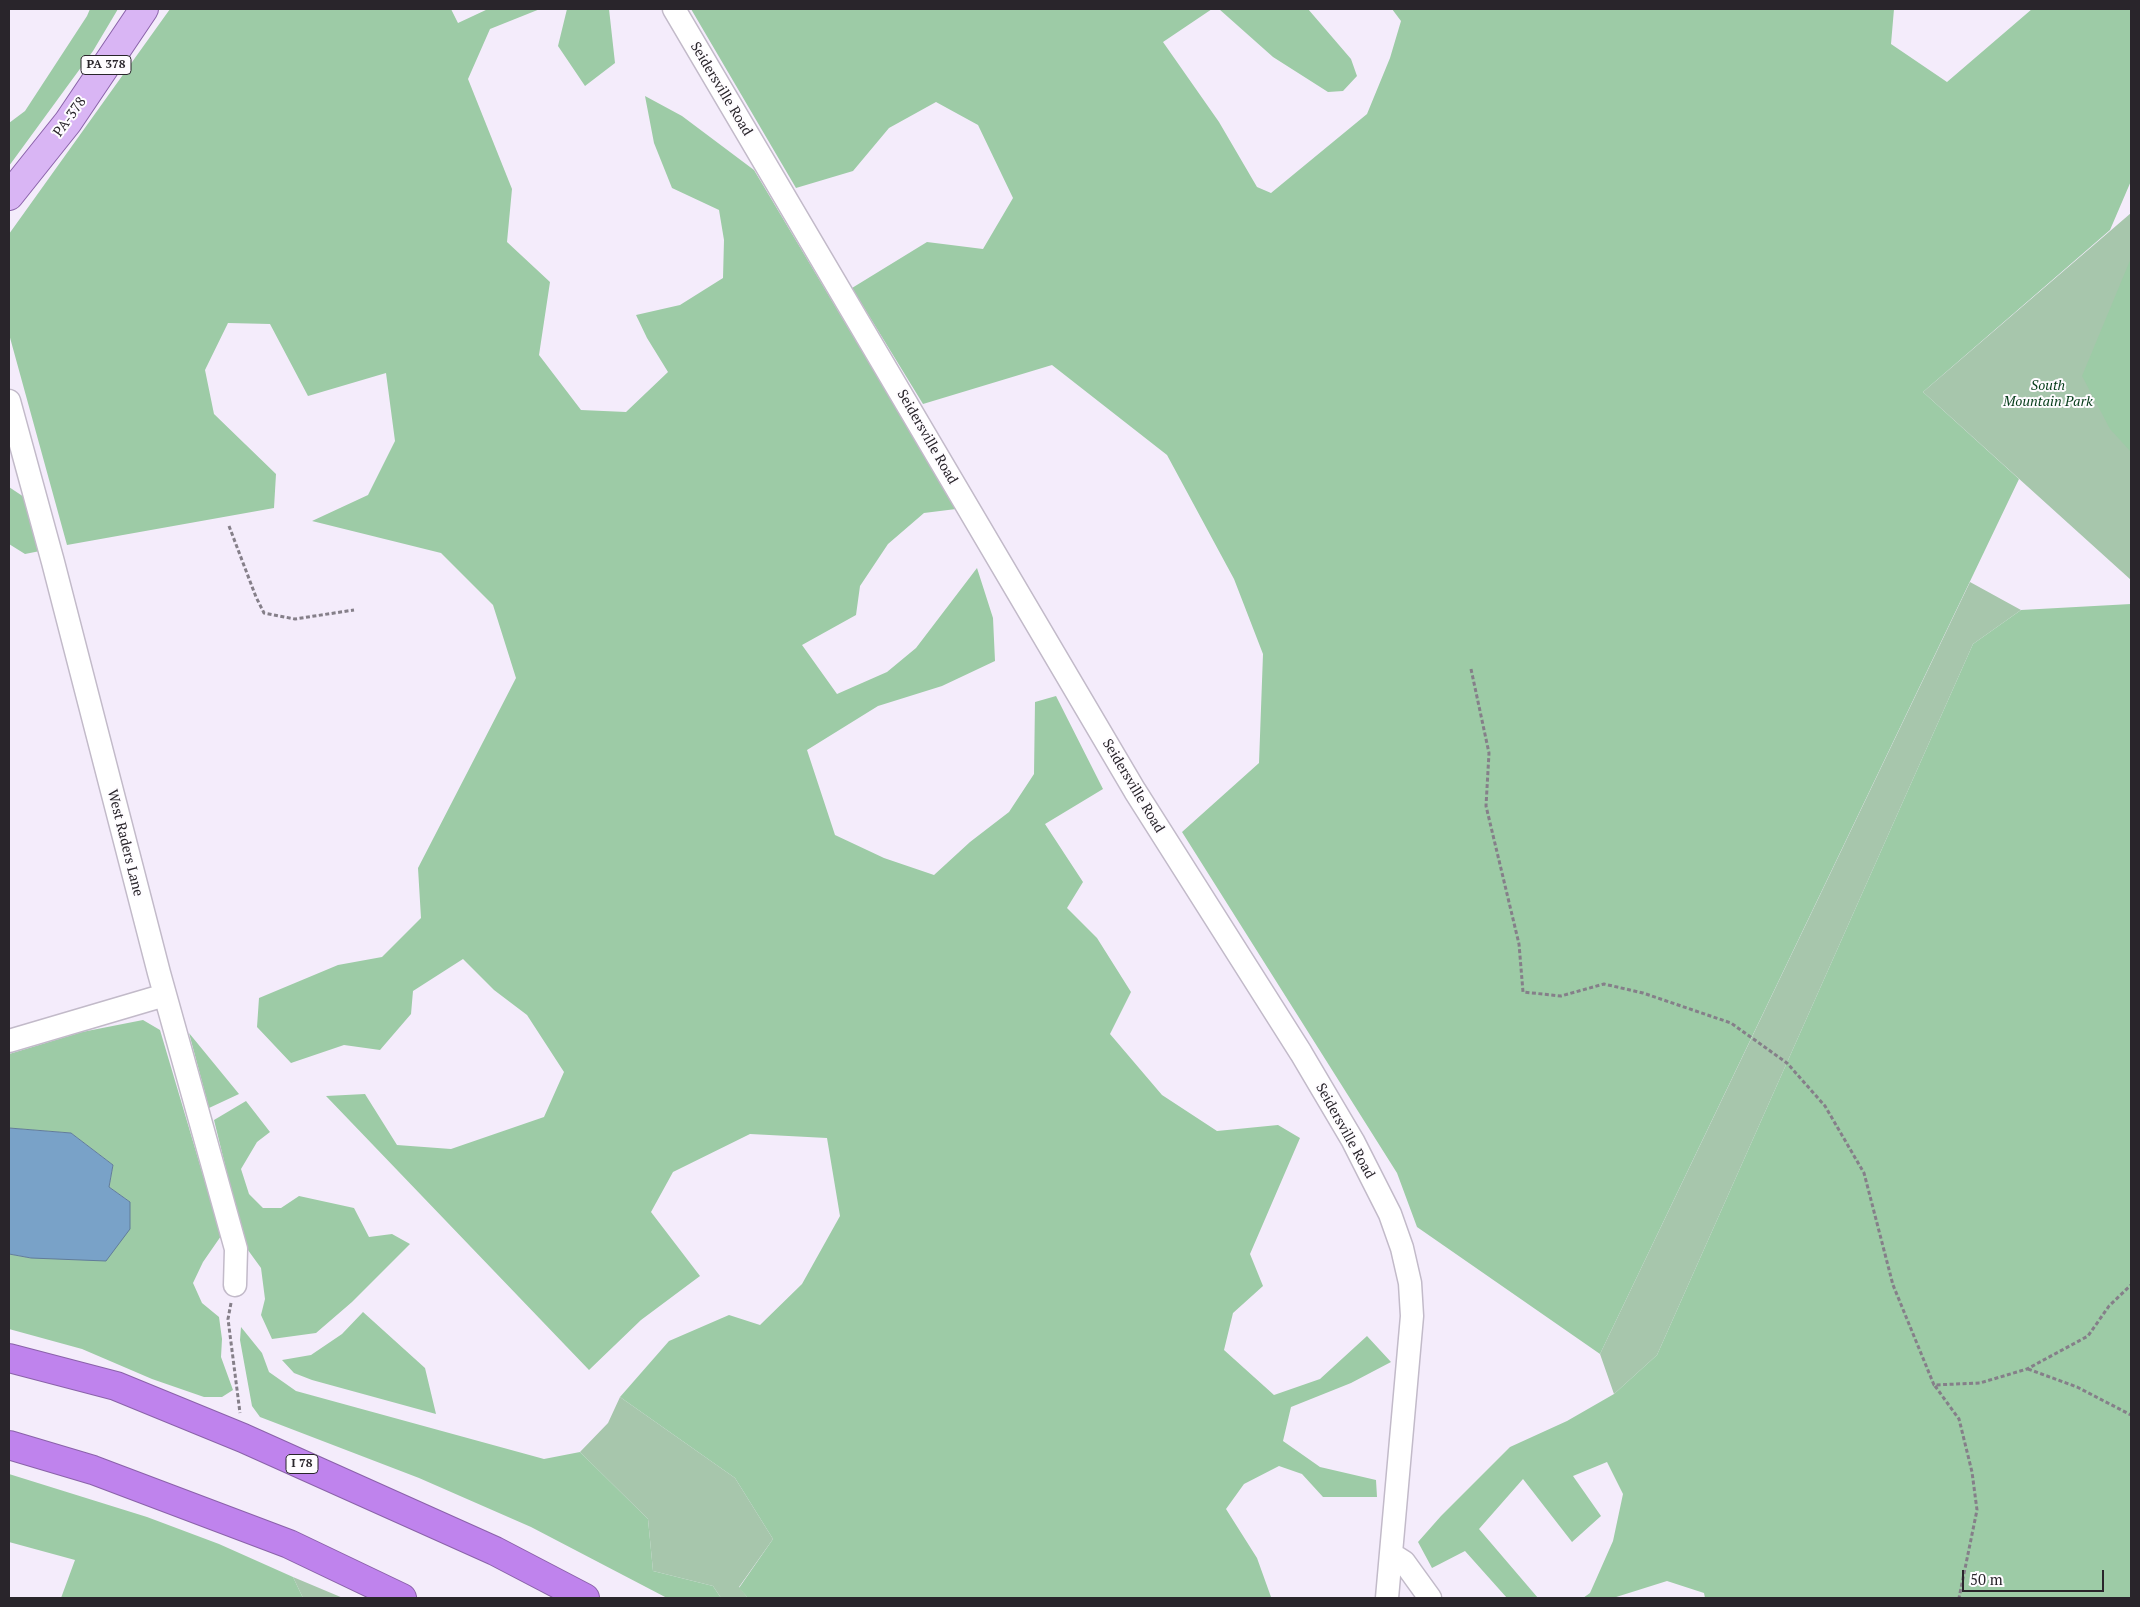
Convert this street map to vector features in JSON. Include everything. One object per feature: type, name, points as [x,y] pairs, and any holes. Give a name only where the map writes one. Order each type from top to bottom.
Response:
[{"type":"highway","name":"I 78","points":[[9,1358],[116,1386],[243,1438],[495,1551],[584,1598]]},
{"type":"highway","points":[[9,1445],[93,1470],[289,1544],[402,1598]]},
{"type":"main road","name":"PA-378","points":[[9,196],[68,122],[144,9]]},
{"type":"street","name":"Seidersville Road","points":[[674,9],[1135,791],[1320,1085],[1353,1141],[1390,1214],[1402,1248],[1410,1283],[1412,1316],[1387,1598]]},
{"type":"street","name":"West Raders Lane","points":[[9,401],[56,572],[165,996],[236,1249],[235,1285]]},
{"type":"street","points":[[9,1041],[165,996]]},
{"type":"street","points":[[1392,1555],[1404,1562],[1430,1598]]},
{"type":"path","points":[[229,526],[264,613],[295,619],[354,610]]},
{"type":"path","points":[[1471,669],[1489,753],[1486,806],[1519,944],[1523,992],[1561,996],[1604,984],[1643,993],[1731,1023],[1787,1063],[1825,1106],[1864,1174],[1893,1285],[1934,1385],[1959,1419],[1972,1472],[1977,1510],[1960,1598]]},
{"type":"path","points":[[235,1285],[228,1319],[243,1438]]},
{"type":"path","points":[[1934,1385],[1980,1383],[2027,1369],[2088,1336],[2109,1306],[2131,1286]]},
{"type":"path","points":[[2027,1369],[2077,1387],[2131,1415]]},
{"type":"green space","points":[[90,9],[118,9],[93,51],[9,166],[9,123],[25,111]]},
{"type":"green space","points":[[170,9],[451,9],[458,23],[488,9],[540,9],[490,29],[468,79],[512,189],[507,242],[550,282],[539,355],[581,410],[626,412],[668,372],[647,338],[636,315],[680,305],[723,278],[724,240],[719,210],[672,188],[654,143],[645,96],[682,116],[754,170],[956,509],[924,513],[888,544],[860,586],[856,615],[802,645],[837,694],[887,672],[916,648],[977,568],[993,618],[995,661],[942,686],[878,706],[807,750],[835,835],[884,858],[934,875],[970,842],[1009,812],[1034,774],[1035,702],[1056,696],[1103,789],[1045,824],[1083,882],[1067,908],[1097,938],[1131,992],[1110,1034],[1162,1095],[1217,1131],[1278,1125],[1300,1138],[1250,1254],[1263,1286],[1233,1313],[1224,1350],[1274,1395],[1320,1379],[1367,1336],[1391,1362],[1351,1383],[1291,1407],[1283,1441],[1320,1467],[1376,1480],[1377,1497],[1323,1497],[1302,1474],[1279,1466],[1244,1484],[1226,1509],[1257,1558],[1271,1597],[1276,1598],[748,1598],[739,1588],[773,1539],[735,1478],[620,1397],[669,1341],[729,1315],[760,1325],[802,1284],[840,1216],[827,1138],[750,1134],[673,1172],[651,1212],[700,1276],[641,1320],[589,1370],[326,1096],[365,1094],[397,1145],[451,1149],[544,1117],[564,1072],[527,1015],[494,990],[463,959],[413,991],[411,1014],[380,1050],[344,1045],[291,1063],[257,1027],[259,998],[338,965],[382,957],[421,918],[418,868],[516,678],[493,605],[441,553],[312,521],[368,495],[395,441],[386,373],[308,396],[270,324],[228,323],[205,370],[214,414],[276,474],[274,508],[67,545],[9,334],[9,234]]},
{"type":"green space","points":[[567,9],[609,9],[615,63],[585,86],[558,46]]},
{"type":"green space","points":[[691,9],[1212,9],[1163,42],[1219,122],[1257,187],[1271,193],[1367,114],[1390,58],[1401,21],[1392,9],[1894,9],[1891,44],[1947,82],[2032,9],[2131,9],[2131,181],[2110,230],[1923,392],[2019,479],[1600,1354],[1417,1227],[1397,1173],[1182,832],[1259,763],[1263,654],[1234,579],[1167,455],[1052,365],[923,404],[852,288],[927,242],[983,249],[1013,198],[978,125],[936,102],[889,128],[853,171],[796,188]]},
{"type":"green space","points":[[1219,9],[1308,9],[1351,59],[1357,76],[1343,91],[1328,92],[1273,57]]},
{"type":"green space","name":"South Mountain Park","points":[[2131,213],[2131,580],[1923,392]]},
{"type":"green space","points":[[2131,258],[2131,452],[2110,429],[2082,376]]},
{"type":"green space","points":[[9,487],[27,499],[40,551],[25,554],[9,544]]},
{"type":"green space","points":[[1970,582],[2021,610],[1973,644],[1657,1355],[1614,1394],[1600,1354]]},
{"type":"green space","points":[[2131,604],[2131,1598],[1705,1598],[1704,1593],[1667,1581],[1613,1598],[1583,1598],[1590,1593],[1613,1541],[1623,1494],[1607,1462],[1573,1476],[1601,1516],[1572,1542],[1523,1479],[1479,1529],[1538,1598],[1507,1598],[1465,1551],[1432,1568],[1418,1542],[1441,1516],[1510,1447],[1567,1421],[1614,1394],[1657,1355],[1973,644],[2021,610]]},
{"type":"green space","points":[[143,1020],[160,1030],[221,1236],[203,1262],[193,1283],[202,1303],[219,1317],[222,1339],[221,1357],[233,1390],[222,1397],[204,1397],[152,1379],[82,1349],[9,1329],[9,1254],[31,1258],[130,1202],[109,1187],[113,1165],[71,1133],[9,1128],[9,1054],[82,1032]]},
{"type":"green space","points":[[189,1033],[239,1094],[209,1108]]},
{"type":"green space","points":[[246,1101],[270,1132],[257,1142],[241,1169],[249,1194],[263,1208],[281,1208],[299,1196],[354,1208],[369,1237],[392,1234],[410,1244],[352,1302],[316,1333],[272,1339],[261,1315],[265,1299],[261,1268],[245,1246],[214,1120]]},
{"type":"green space","points":[[363,1312],[425,1368],[436,1414],[312,1380],[294,1373],[282,1360],[311,1355],[342,1334]]},
{"type":"green space","points":[[241,1327],[262,1353],[269,1372],[296,1391],[544,1459],[580,1452],[648,1519],[653,1571],[713,1586],[721,1598],[667,1598],[531,1527],[419,1478],[260,1417],[252,1406],[240,1340]]},
{"type":"green space","points":[[620,1397],[735,1478],[773,1539],[739,1587],[748,1598],[721,1598],[713,1586],[653,1571],[648,1519],[580,1452],[608,1423]]},
{"type":"green space","points":[[9,1474],[147,1517],[219,1544],[293,1577],[303,1598],[61,1598],[75,1560],[9,1542]]},
{"type":"green space","points":[[293,1577],[343,1598],[303,1598]]},
{"type":"water","points":[[9,1128],[71,1133],[113,1165],[109,1187],[130,1202],[130,1229],[106,1261],[31,1258],[9,1254]]}]
